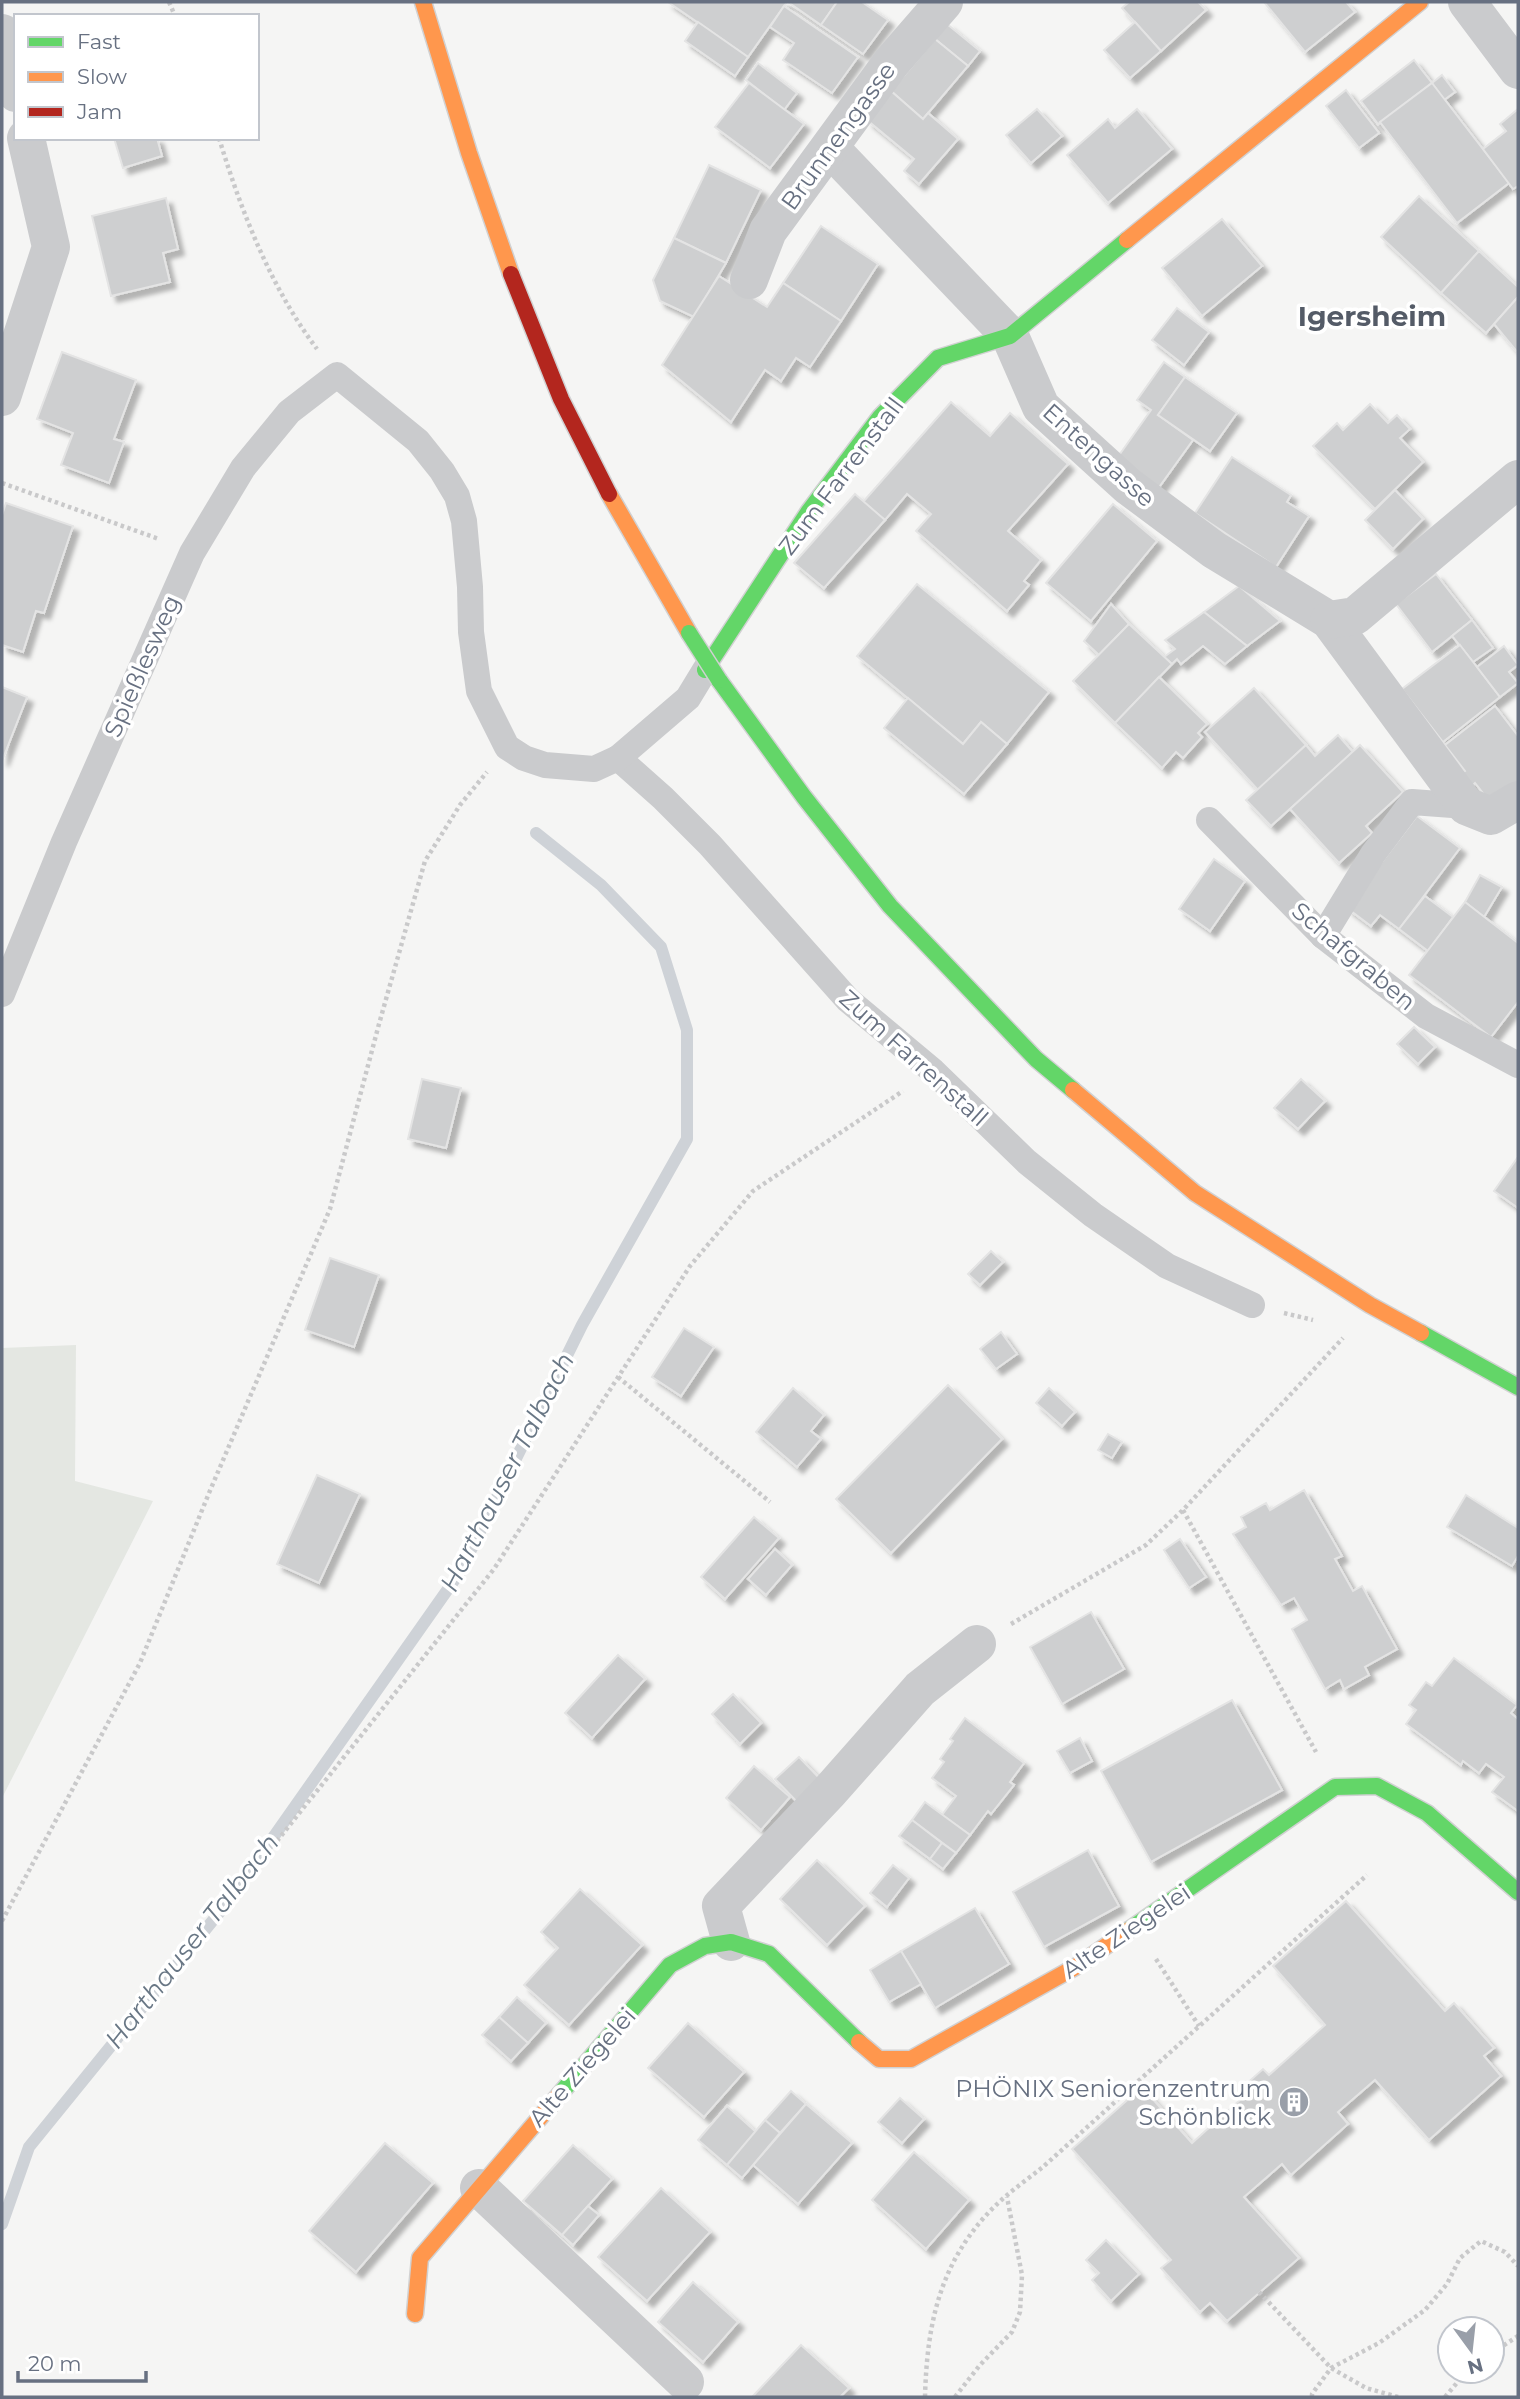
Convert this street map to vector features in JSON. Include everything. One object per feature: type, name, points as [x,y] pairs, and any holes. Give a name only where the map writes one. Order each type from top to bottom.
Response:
[{"type":"street","points":[[423,2],[494,232],[561,399],[622,517],[712,675],[890,906],[1036,1059],[1195,1193],[1370,1305],[1518,1387]]},
{"type":"street","name":"Brunnengasse","points":[[748,279],[768,231],[891,63],[944,2]]},
{"type":"street","points":[[1467,2],[1518,70]]},
{"type":"street","points":[[830,148],[1010,336],[1403,6]]},
{"type":"street","points":[[2,33],[14,84]]},
{"type":"street","points":[[2,397],[51,247],[26,140]]},
{"type":"street","name":"Entengasse","points":[[1010,336],[1041,407],[1128,486],[1214,550],[1329,620],[1466,806]]},
{"type":"street","name":"Zum Farrenstall","points":[[712,675],[809,511],[880,417],[938,358],[1010,336]]},
{"type":"street","points":[[1329,620],[1355,616],[1518,479]]},
{"type":"street","points":[[1466,806],[1491,816],[1518,800]]},
{"type":"street","points":[[732,1942],[721,1906],[830,1792],[919,1689],[977,1644]]},
{"type":"street","points":[[1335,1787],[1377,1786],[1427,1814],[1518,1892]]},
{"type":"street","name":"Alte Ziegelei","points":[[415,2314],[420,2258],[670,1965],[705,1947],[732,1942],[769,1954],[879,2059],[911,2059],[1077,1966],[1335,1787]]},
{"type":"street","points":[[479,2188],[685,2382]]},
{"type":"lane","name":"Spießlesweg","points":[[2,993],[64,842],[192,553],[243,468],[289,412],[337,374]]},
{"type":"lane","points":[[337,374],[418,441],[442,471],[457,496],[464,521],[471,632],[479,691],[507,747]]},
{"type":"lane","name":"Zum Farrenstall","points":[[507,747],[535,762],[594,769],[618,758],[712,675]]},
{"type":"lane","name":"Zum Farrenstall","points":[[618,758],[663,798],[709,845],[848,1000],[933,1071],[1027,1162],[1093,1215],[1167,1266],[1252,1305]]},
{"type":"lane","points":[[1323,936],[1373,854],[1412,803],[1466,806]]},
{"type":"lane","name":"Schafgraben","points":[[1209,820],[1323,936],[1426,1016],[1518,1065]]},
{"type":"path","points":[[220,140],[270,273],[314,345],[337,374]]},
{"type":"path","points":[[2,483],[166,542],[182,542],[192,553]]},
{"type":"path","points":[[2,1921],[140,1662],[330,1209],[425,861],[460,805],[507,747]]},
{"type":"path","points":[[277,1841],[494,1569],[690,1266],[753,1191],[933,1071]]},
{"type":"path","points":[[1252,1305],[1314,1320]]},
{"type":"path","points":[[977,1644],[1146,1545],[1183,1510],[1351,1329]]},
{"type":"path","points":[[618,1377],[770,1502]]},
{"type":"path","points":[[1183,1510],[1335,1787]]},
{"type":"path","points":[[925,2397],[929,2335],[943,2282],[966,2241],[995,2206],[1044,2166],[1367,1875]]},
{"type":"path","points":[[1135,1925],[1199,2026]]},
{"type":"path","points":[[955,2397],[1012,2332],[1020,2312],[1022,2275],[1007,2197]]},
{"type":"path","points":[[1312,2397],[1331,2368],[1379,2343],[1426,2310],[1447,2284],[1460,2258],[1482,2241],[1505,2252],[1518,2266]]},
{"type":"path","points":[[1259,2292],[1331,2368],[1366,2388],[1398,2397]]},
{"type":"shaded area","points":[[76,1345],[75,1481],[153,1501],[2,1798],[2,1348]]},
{"type":"building","points":[[668,2],[787,2],[748,57]]},
{"type":"building","points":[[788,2],[837,2],[821,25]]},
{"type":"building","points":[[837,2],[862,2],[888,20],[863,54],[821,25]]},
{"type":"building","points":[[1129,2],[1198,2],[1206,10],[1161,51],[1122,8]]},
{"type":"building","points":[[1264,2],[1346,2],[1355,12],[1305,52]]},
{"type":"building","points":[[784,6],[858,57],[832,93],[783,60],[794,43],[770,27]]},
{"type":"building","points":[[698,22],[748,57],[735,76],[685,41]]},
{"type":"building","points":[[1135,22],[1161,51],[1130,78],[1104,50]]},
{"type":"building","points":[[947,24],[980,51],[968,66],[935,39]]},
{"type":"building","points":[[935,39],[968,66],[923,119],[891,91]]},
{"type":"building","points":[[1414,60],[1432,83],[1378,124],[1361,101]]},
{"type":"building","points":[[758,63],[797,93],[784,110],[746,80]]},
{"type":"building","points":[[1442,75],[1455,92],[1444,100],[1432,83]]},
{"type":"building","points":[[749,83],[804,124],[770,168],[715,127]]},
{"type":"building","points":[[1432,83],[1509,183],[1457,223],[1380,122]]},
{"type":"building","points":[[1346,90],[1379,133],[1359,148],[1326,106]]},
{"type":"building","points":[[891,91],[923,119],[928,113],[958,139],[919,184],[904,171],[914,159],[867,120]]},
{"type":"building","points":[[1037,109],[1062,136],[1031,163],[1006,135]]},
{"type":"building","points":[[1137,109],[1172,149],[1108,203],[1067,155],[1108,119],[1115,128]]},
{"type":"building","points":[[1518,109],[1518,186],[1513,189],[1483,149],[1506,131],[1500,124]]},
{"type":"building","points":[[115,140],[158,140],[162,156],[123,168]]},
{"type":"building","points":[[709,165],[761,190],[726,263],[674,238]]},
{"type":"building","points":[[1419,196],[1479,251],[1441,293],[1381,237]]},
{"type":"building","points":[[166,198],[178,249],[163,253],[170,282],[111,296],[92,216]]},
{"type":"building","points":[[1222,219],[1262,266],[1202,316],[1162,268]]},
{"type":"building","points":[[821,226],[878,264],[841,321],[783,283]]},
{"type":"building","points":[[674,238],[726,263],[694,317],[660,301],[653,280]]},
{"type":"building","points":[[1479,251],[1518,287],[1518,297],[1486,333],[1441,293]]},
{"type":"building","points":[[719,276],[767,307],[783,283],[841,321],[810,367],[796,358],[781,381],[765,370],[731,422],[662,365]]},
{"type":"building","points":[[1518,297],[1518,353],[1494,324]]},
{"type":"building","points":[[1177,308],[1209,332],[1184,365],[1152,340]]},
{"type":"building","points":[[62,352],[136,380],[114,439],[124,442],[109,483],[61,465],[73,433],[37,419]]},
{"type":"building","points":[[1164,362],[1185,377],[1158,415],[1193,440],[1157,490],[1115,461],[1151,410],[1137,400]]},
{"type":"building","points":[[1185,377],[1237,413],[1210,451],[1158,415]]},
{"type":"building","points":[[951,402],[990,436],[1010,413],[1068,464],[1008,531],[1041,560],[1024,581],[1029,585],[1007,611],[916,531],[931,514],[907,494],[885,520],[863,502]]},
{"type":"building","points":[[1370,404],[1388,423],[1397,415],[1410,429],[1400,438],[1423,462],[1375,509],[1313,446],[1337,423],[1343,430]]},
{"type":"building","points":[[1232,457],[1291,495],[1287,502],[1309,516],[1276,567],[1195,513]]},
{"type":"building","points":[[1395,490],[1423,519],[1393,549],[1365,520]]},
{"type":"building","points":[[855,494],[885,520],[824,588],[794,563]]},
{"type":"building","points":[[6,503],[73,526],[44,613],[36,611],[23,652],[2,645],[2,515]]},
{"type":"building","points":[[1113,504],[1157,541],[1091,621],[1046,583]]},
{"type":"building","points":[[1436,574],[1472,620],[1432,652],[1396,604]]},
{"type":"building","points":[[917,584],[1049,692],[1007,744],[981,722],[963,744],[857,656]]},
{"type":"building","points":[[1239,586],[1280,621],[1247,646],[1204,612]]},
{"type":"building","points":[[1111,604],[1129,624],[1099,655],[1084,641]]},
{"type":"building","points":[[1204,612],[1247,646],[1225,664],[1203,646],[1181,664],[1177,659],[1172,664],[1164,657],[1175,649],[1165,640]]},
{"type":"building","points":[[1472,620],[1493,648],[1473,662],[1452,636]]},
{"type":"building","points":[[1129,624],[1172,664],[1115,723],[1073,681]]},
{"type":"building","points":[[1460,645],[1500,697],[1443,742],[1402,689]]},
{"type":"building","points":[[1504,646],[1518,665],[1509,672],[1518,683],[1500,697],[1477,667]]},
{"type":"building","points":[[1159,677],[1207,724],[1198,733],[1202,737],[1183,758],[1176,752],[1162,768],[1115,723]]},
{"type":"building","points":[[2,687],[27,697],[2,761]]},
{"type":"building","points":[[1254,688],[1306,745],[1258,790],[1205,732]]},
{"type":"building","points":[[908,698],[963,744],[981,722],[1007,744],[964,794],[884,728]]},
{"type":"building","points":[[1495,706],[1518,736],[1518,788],[1494,807],[1475,783],[1472,786],[1462,773],[1465,771],[1445,745]]},
{"type":"building","points":[[1338,735],[1353,752],[1271,826],[1246,800],[1306,745],[1315,756]]},
{"type":"building","points":[[1360,745],[1403,792],[1366,826],[1372,833],[1339,863],[1290,809]]},
{"type":"building","points":[[1417,816],[1460,848],[1399,929],[1380,915],[1371,926],[1347,908]]},
{"type":"building","points":[[1214,859],[1245,881],[1210,931],[1179,909]]},
{"type":"building","points":[[1480,875],[1502,887],[1484,917],[1465,902]]},
{"type":"building","points":[[1425,896],[1453,917],[1428,951],[1399,929]]},
{"type":"building","points":[[1465,902],[1518,943],[1518,1002],[1491,1037],[1409,975]]},
{"type":"building","points":[[1414,1027],[1435,1047],[1418,1064],[1397,1044]]},
{"type":"building","points":[[422,1079],[461,1088],[446,1148],[408,1139]]},
{"type":"building","points":[[1301,1079],[1325,1101],[1298,1129],[1274,1108]]},
{"type":"building","points":[[1518,1157],[1518,1208],[1494,1191]]},
{"type":"building","points":[[991,1251],[1003,1262],[980,1285],[968,1274]]},
{"type":"building","points":[[330,1258],[379,1275],[354,1347],[305,1330]]},
{"type":"building","points":[[684,1328],[714,1347],[681,1396],[652,1377]]},
{"type":"building","points":[[1001,1332],[1017,1354],[996,1369],[980,1349]]},
{"type":"building","points":[[948,1385],[1002,1439],[891,1553],[836,1499]]},
{"type":"building","points":[[793,1388],[824,1415],[811,1431],[821,1439],[797,1467],[756,1432]]},
{"type":"building","points":[[1049,1388],[1075,1412],[1062,1426],[1036,1403]]},
{"type":"building","points":[[1108,1434],[1122,1442],[1112,1458],[1098,1450]]},
{"type":"building","points":[[317,1475],[360,1494],[319,1583],[277,1564]]},
{"type":"building","points":[[1304,1490],[1342,1556],[1335,1559],[1353,1591],[1362,1586],[1397,1649],[1365,1667],[1369,1675],[1344,1689],[1340,1680],[1325,1689],[1292,1629],[1307,1620],[1294,1598],[1281,1605],[1233,1534],[1246,1527],[1241,1517],[1266,1503],[1270,1510]]},
{"type":"building","points":[[1466,1495],[1518,1528],[1518,1556],[1512,1566],[1447,1527]]},
{"type":"building","points":[[754,1517],[779,1538],[725,1599],[701,1577]]},
{"type":"building","points":[[1180,1539],[1206,1577],[1189,1588],[1164,1550]]},
{"type":"building","points":[[775,1549],[792,1565],[766,1595],[748,1579]]},
{"type":"building","points":[[1091,1612],[1124,1669],[1062,1704],[1030,1647]]},
{"type":"building","points":[[618,1655],[645,1679],[592,1738],[565,1713]]},
{"type":"building","points":[[1454,1658],[1517,1705],[1511,1713],[1518,1719],[1518,1811],[1492,1792],[1504,1777],[1486,1764],[1479,1773],[1463,1761],[1461,1765],[1406,1724],[1416,1710],[1409,1705],[1426,1682],[1432,1686]]},
{"type":"building","points":[[733,1694],[761,1723],[740,1744],[712,1714]]},
{"type":"building","points":[[1232,1700],[1282,1790],[1151,1862],[1101,1771]]},
{"type":"building","points":[[965,1718],[1024,1763],[1010,1782],[1014,1785],[991,1814],[988,1811],[970,1835],[942,1815],[956,1796],[932,1778],[944,1762],[940,1759],[953,1741],[950,1739]]},
{"type":"building","points":[[1080,1738],[1092,1761],[1070,1773],[1057,1751]]},
{"type":"building","points":[[799,1757],[824,1783],[800,1805],[775,1779]]},
{"type":"building","points":[[754,1766],[790,1797],[761,1830],[726,1798]]},
{"type":"building","points":[[925,1802],[970,1835],[956,1853],[912,1820]]},
{"type":"building","points":[[912,1820],[942,1843],[930,1859],[899,1836]]},
{"type":"building","points":[[942,1843],[956,1853],[943,1869],[930,1859]]},
{"type":"building","points":[[1088,1850],[1119,1906],[1044,1947],[1013,1892]]},
{"type":"building","points":[[817,1860],[865,1906],[827,1945],[780,1899]]},
{"type":"building","points":[[893,1865],[909,1878],[887,1907],[870,1893]]},
{"type":"building","points":[[580,1889],[642,1945],[569,2025],[524,1985],[558,1948],[541,1932]]},
{"type":"building","name":"PHÖNIX Seniorenzentrum Schönblick","points":[[1346,1901],[1445,2011],[1454,2003],[1494,2048],[1484,2056],[1501,2076],[1429,2140],[1375,2080],[1338,2112],[1348,2124],[1291,2175],[1282,2164],[1244,2197],[1299,2258],[1227,2321],[1210,2303],[1200,2312],[1161,2268],[1171,2260],[1072,2149],[1142,2087],[1192,2143],[1250,2091],[1245,2085],[1263,2069],[1269,2075],[1325,2025],[1273,1966]]},
{"type":"building","points":[[975,1908],[1009,1964],[935,2008],[901,1951]]},
{"type":"building","points":[[901,1951],[921,1984],[889,2002],[870,1970]]},
{"type":"building","points":[[517,1997],[546,2023],[528,2043],[499,2017]]},
{"type":"building","points":[[499,2017],[528,2043],[511,2061],[482,2035]]},
{"type":"building","points":[[688,2023],[744,2072],[704,2117],[648,2068]]},
{"type":"building","points":[[791,2091],[806,2104],[780,2133],[765,2120]]},
{"type":"building","points":[[900,2098],[924,2119],[902,2143],[878,2122]]},
{"type":"building","points":[[806,2104],[852,2143],[798,2204],[753,2165]]},
{"type":"building","points":[[727,2106],[756,2132],[727,2165],[698,2140]]},
{"type":"building","points":[[765,2120],[780,2133],[742,2178],[727,2165]]},
{"type":"building","points":[[385,2143],[433,2183],[356,2272],[309,2231]]},
{"type":"building","points":[[573,2145],[612,2179],[562,2235],[523,2201]]},
{"type":"building","points":[[914,2152],[969,2200],[926,2249],[872,2200]]},
{"type":"building","points":[[661,2188],[710,2232],[647,2301],[598,2257]]},
{"type":"building","points":[[588,2206],[599,2215],[573,2245],[562,2235]]},
{"type":"building","points":[[1106,2240],[1139,2274],[1111,2301],[1092,2280],[1099,2273],[1086,2260]]},
{"type":"building","points":[[693,2282],[738,2322],[703,2362],[658,2322]]},
{"type":"building","points":[[801,2345],[849,2388],[840,2397],[752,2397]]},
{"type":"waterway","name":"Harthauser Talbach","points":[[2,2224],[29,2147],[227,1903],[460,1572],[582,1325],[687,1139],[687,1030],[661,947],[601,885],[536,833]]},
{"type":"traffic: fast","points":[[705,670],[809,511],[880,417],[938,358],[1010,336],[1127,240]]},
{"type":"traffic: fast","points":[[689,633],[719,680]]},
{"type":"traffic: fast","points":[[719,680],[804,797],[890,906],[1036,1059],[1073,1090]]},
{"type":"traffic: fast","points":[[1421,1333],[1518,1387]]},
{"type":"traffic: fast","points":[[1129,1930],[1335,1787],[1377,1786],[1427,1813],[1518,1892]]},
{"type":"traffic: fast","points":[[560,2094],[670,1965],[705,1946],[731,1942],[769,1954],[859,2042]]},
{"type":"traffic: slow","points":[[423,2],[469,153],[511,274]]},
{"type":"traffic: slow","points":[[1127,240],[1420,2]]},
{"type":"traffic: slow","points":[[609,494],[689,633]]},
{"type":"traffic: slow","points":[[1073,1090],[1195,1193],[1370,1305],[1421,1333]]},
{"type":"traffic: slow","points":[[859,2042],[879,2059],[911,2059],[1077,1966],[1129,1930]]},
{"type":"traffic: slow","points":[[415,2314],[420,2258],[560,2094]]},
{"type":"traffic: jam","points":[[511,274],[561,399],[609,494]]},
{"type":"place","name":"PHÖNIX Seniorenzentrum Schönblick","points":[[1294,2102]]},
{"type":"district","name":"Igersheim","points":[[1372,316]]}]
